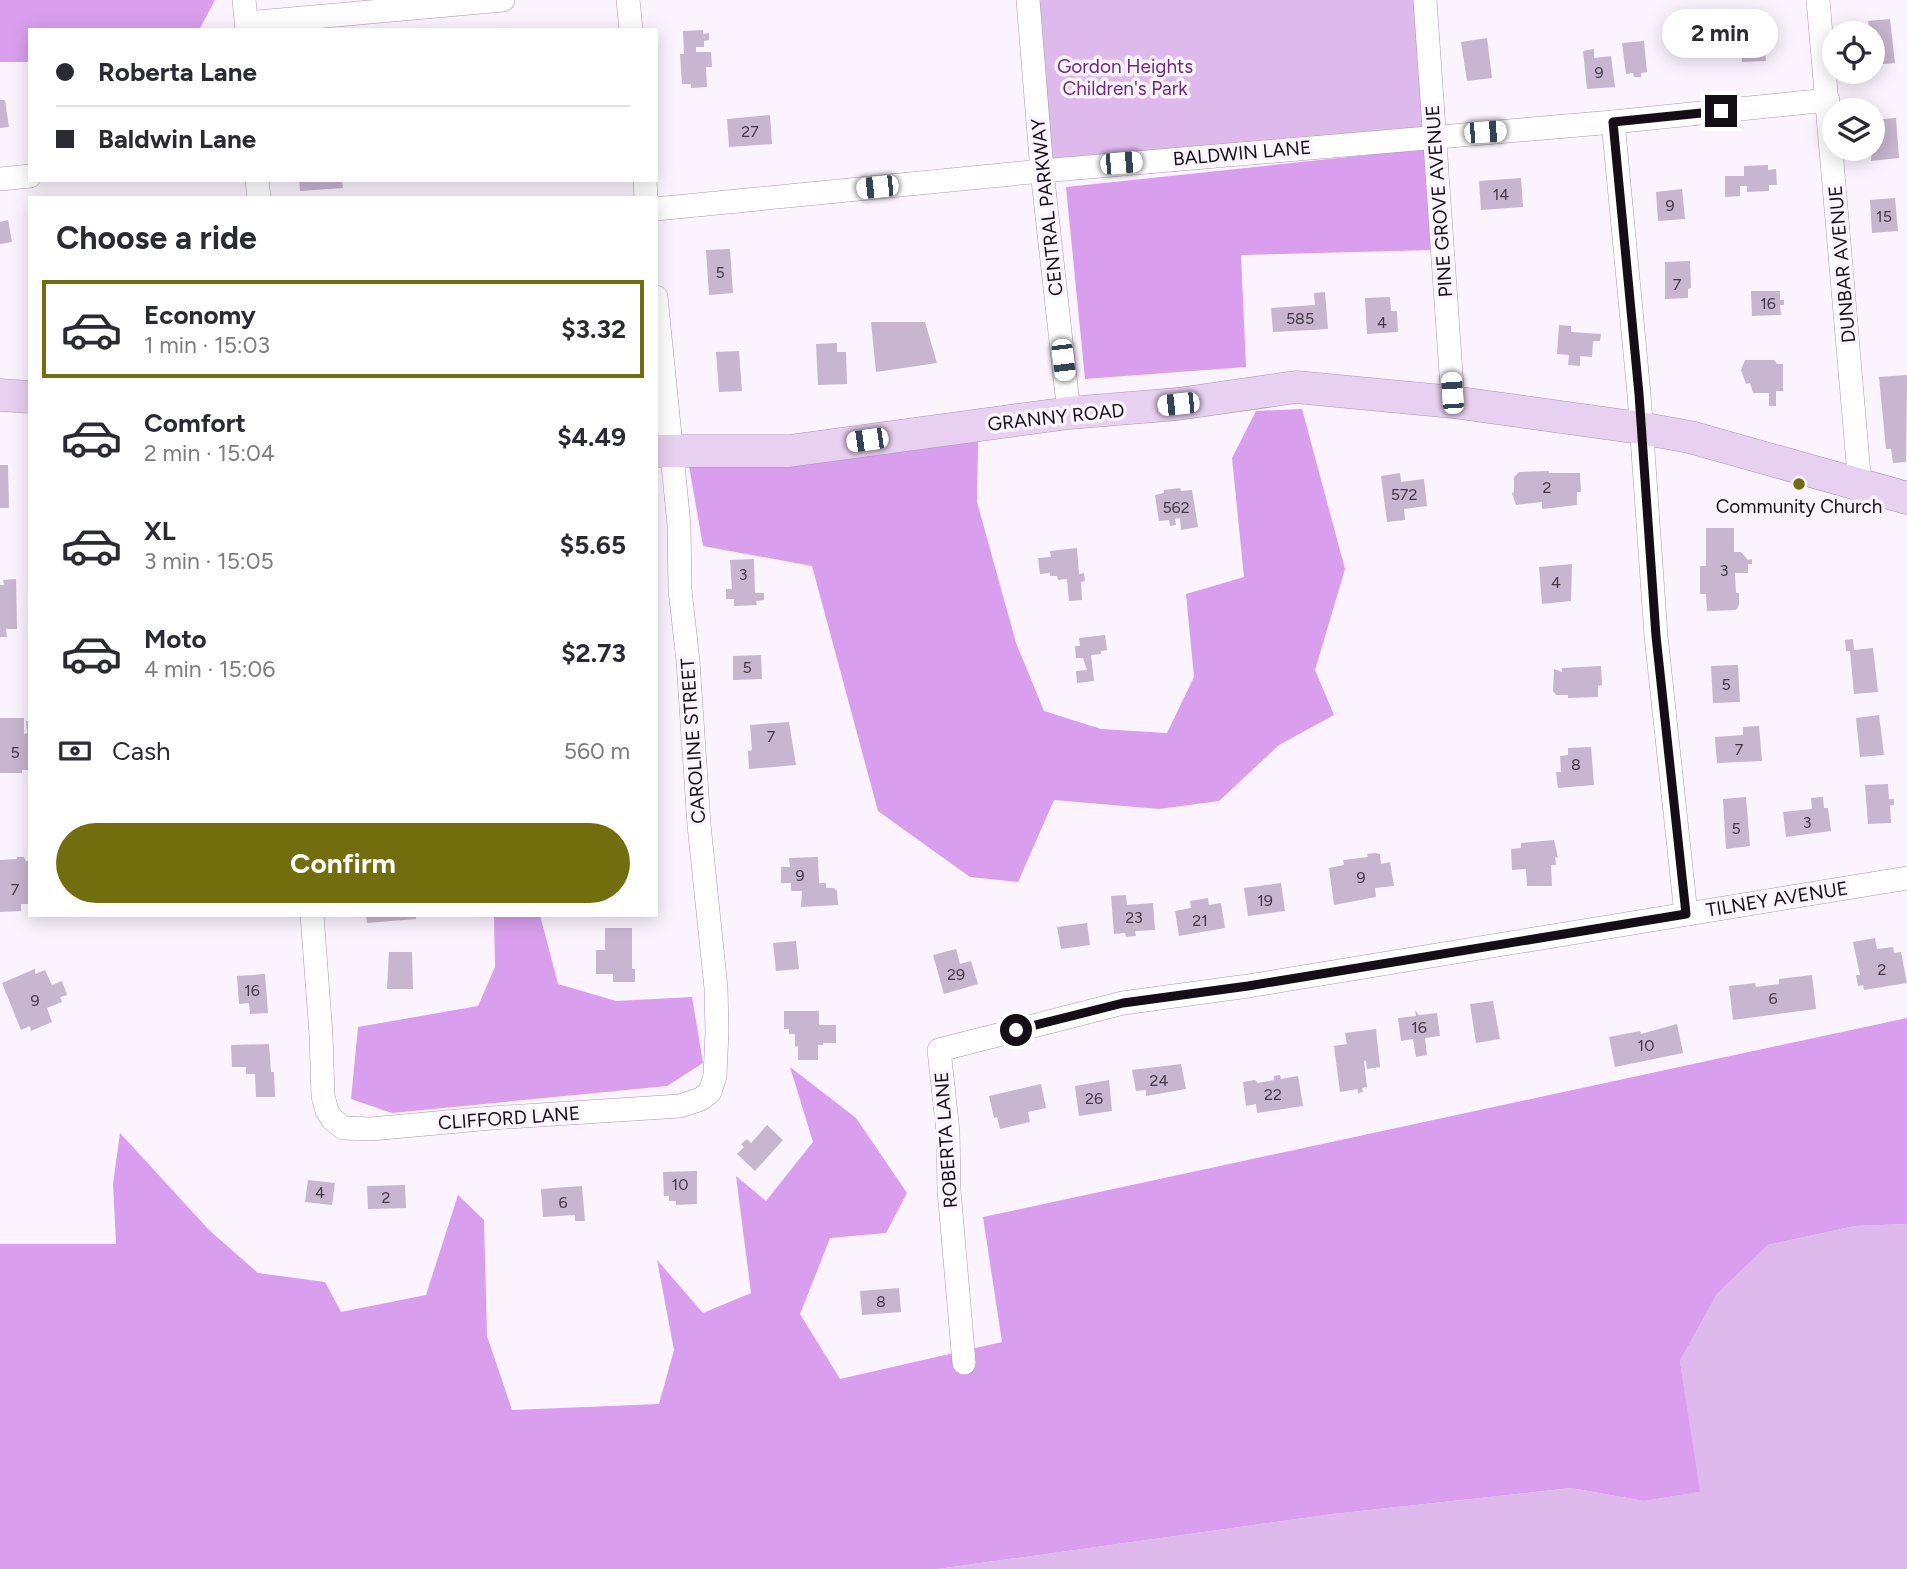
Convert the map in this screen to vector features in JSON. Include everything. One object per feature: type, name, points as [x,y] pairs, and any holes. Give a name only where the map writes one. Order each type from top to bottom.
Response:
[{"type":"street","points":[[246,18],[503,0]]},
{"type":"street","points":[[628,0],[631,28]]},
{"type":"street","name":"CENTRAL PARKWAY","points":[[1028,0],[1042,170],[1069,413]]},
{"type":"street","name":"PINE GROVE AVENUE","points":[[1425,0],[1453,402]]},
{"type":"street","name":"DUNBAR AVENUE","points":[[1818,0],[1828,98]]},
{"type":"street","name":"BALDWIN LANE","points":[[658,209],[1042,170],[1613,122],[1822,101]]},
{"type":"street","points":[[1613,122],[1656,636],[1686,914]]},
{"type":"street","name":"DUNBAR AVENUE","points":[[1833,161],[1860,486]]},
{"type":"street","points":[[0,179],[28,176]]},
{"type":"street","name":"CAROLINE STREET","points":[[658,336],[664,451],[679,525],[680,590],[688,661],[699,825],[716,988],[717,1032]]},
{"type":"street","name":"GRANNY ROAD","points":[[664,451],[789,451],[1069,413],[1178,404],[1296,387],[1453,402],[1690,437],[1907,498]]},
{"type":"street","points":[[0,395],[28,397]]},
{"type":"street","name":"TILNEY AVENUE","points":[[1068,1017],[1123,1003],[1248,986],[1907,878]]},
{"type":"street","name":"CLIFFORD LANE","points":[[312,917],[323,1096],[327,1111],[343,1128],[371,1129],[680,1106],[701,1099],[710,1092],[715,1076],[717,1032]]},
{"type":"street","name":"ROBERTA LANE","points":[[964,1363],[949,1190],[948,1132],[939,1050],[1068,1017]]},
{"type":"green space","name":"Gordon Heights Children's Park","points":[[1037,0],[1415,0],[1426,128],[1051,160]]},
{"type":"green space","points":[[1907,1224],[1907,1569],[938,1569],[1333,1514],[1571,1488],[1644,1501],[1699,1492],[1680,1361],[1717,1294],[1768,1245],[1855,1226]]},
{"type":"shaded area","points":[[0,0],[215,0],[200,28],[28,28],[28,62],[0,62]]},
{"type":"shaded area","points":[[1424,149],[1433,250],[1241,255],[1246,367],[1085,379],[1066,187]]},
{"type":"shaded area","points":[[1302,409],[1345,569],[1315,670],[1334,715],[1279,745],[1219,801],[1159,809],[1054,800],[1018,882],[970,877],[878,811],[812,566],[703,546],[689,466],[978,442],[977,502],[1016,643],[1044,711],[1101,729],[1167,733],[1194,677],[1186,594],[1244,577],[1232,458],[1256,411]]},
{"type":"shaded area","points":[[494,917],[541,917],[558,984],[616,1001],[692,997],[703,1063],[667,1086],[392,1113],[351,1099],[358,1027],[478,1006],[495,967]]},
{"type":"shaded area","points":[[1907,1018],[1907,1224],[1855,1226],[1768,1245],[1717,1294],[1680,1361],[1700,1492],[1644,1501],[1571,1488],[1333,1514],[938,1569],[0,1569],[0,1244],[116,1244],[113,1184],[120,1133],[209,1230],[258,1273],[325,1282],[341,1312],[426,1295],[458,1195],[484,1220],[487,1336],[512,1410],[659,1404],[674,1350],[657,1260],[703,1313],[751,1293],[736,1176],[766,1201],[813,1142],[790,1067],[856,1118],[907,1193],[886,1233],[830,1238],[800,1314],[840,1379],[1002,1342],[983,1217]]},
{"type":"building","points":[[1890,19],[1895,63],[1885,64],[1885,21],[1868,21]]},
{"type":"building","points":[[703,30],[703,34],[709,33],[709,40],[704,41],[704,47],[696,47],[696,52],[711,52],[712,67],[706,67],[707,87],[691,88],[691,84],[682,84],[680,54],[684,54],[683,31]]},
{"type":"building","points":[[1764,30],[1766,61],[1742,62],[1740,32]]},
{"type":"building","points":[[1487,38],[1492,78],[1467,81],[1461,42]]},
{"type":"building","points":[[1644,41],[1647,72],[1641,73],[1641,77],[1634,77],[1633,73],[1626,74],[1622,43]]},
{"type":"building","points":[[1594,49],[1594,58],[1611,56],[1615,87],[1587,89],[1583,51]]},
{"type":"building","points":[[0,100],[5,100],[9,127],[0,128]]},
{"type":"building","points":[[770,115],[772,144],[729,147],[727,119]]},
{"type":"building","points":[[1896,118],[1899,158],[1885,160],[1885,119]]},
{"type":"building","points":[[1768,165],[1768,170],[1776,169],[1777,185],[1769,185],[1769,191],[1747,192],[1747,186],[1740,186],[1740,196],[1725,197],[1725,176],[1744,176],[1744,166]]},
{"type":"building","points":[[1521,178],[1523,207],[1481,210],[1479,181]]},
{"type":"building","points":[[299,182],[342,182],[343,188],[300,191]]},
{"type":"building","points":[[1682,189],[1685,219],[1658,221],[1656,192]]},
{"type":"building","points":[[1895,198],[1898,231],[1872,233],[1870,200]]},
{"type":"building","points":[[8,220],[12,242],[0,244],[0,222]]},
{"type":"building","points":[[730,249],[733,293],[709,295],[706,250]]},
{"type":"building","points":[[1690,261],[1691,288],[1688,289],[1688,298],[1665,299],[1665,262]]},
{"type":"building","points":[[1751,291],[1780,291],[1780,300],[1784,300],[1784,305],[1780,305],[1781,315],[1752,316]]},
{"type":"building","points":[[1325,292],[1328,329],[1273,332],[1271,308],[1315,305],[1314,293]]},
{"type":"building","points":[[1390,297],[1391,311],[1397,311],[1398,332],[1367,334],[1365,298]]},
{"type":"building","points":[[871,322],[925,322],[937,363],[876,372]]},
{"type":"building","points":[[1559,325],[1571,326],[1571,332],[1601,334],[1600,341],[1593,341],[1592,357],[1580,356],[1580,366],[1568,365],[1569,355],[1557,354]]},
{"type":"building","points":[[837,343],[837,352],[846,352],[847,384],[818,385],[816,344]]},
{"type":"building","points":[[739,351],[742,391],[719,392],[716,352]]},
{"type":"building","points":[[1745,360],[1774,360],[1777,364],[1783,364],[1783,391],[1776,391],[1776,406],[1769,406],[1769,393],[1753,393],[1750,383],[1746,384],[1741,370]]},
{"type":"building","points":[[1907,375],[1906,462],[1893,463],[1891,449],[1886,449],[1879,377]]},
{"type":"building","points":[[0,465],[8,465],[9,508],[0,508]]},
{"type":"building","points":[[1519,472],[1580,473],[1581,492],[1577,492],[1577,505],[1542,509],[1542,502],[1516,505],[1512,493],[1514,477]]},
{"type":"building","points":[[1400,473],[1401,482],[1424,479],[1427,506],[1404,509],[1405,520],[1387,522],[1381,476]]},
{"type":"building","points":[[1180,488],[1181,491],[1192,490],[1198,527],[1181,530],[1180,518],[1175,519],[1176,525],[1170,526],[1169,520],[1159,521],[1155,495],[1164,493],[1164,490]]},
{"type":"building","points":[[1706,528],[1734,528],[1734,552],[1741,552],[1748,560],[1752,559],[1752,564],[1748,564],[1748,573],[1735,573],[1736,593],[1739,593],[1736,610],[1707,611],[1706,594],[1700,594],[1700,566],[1706,566]]},
{"type":"building","points":[[1077,548],[1079,574],[1084,573],[1085,581],[1081,582],[1082,600],[1069,601],[1067,579],[1058,580],[1057,576],[1050,576],[1050,573],[1040,574],[1038,558],[1051,557],[1050,551]]},
{"type":"building","points":[[754,559],[755,593],[764,593],[764,600],[756,601],[757,605],[734,606],[734,599],[726,599],[726,589],[732,589],[730,560]]},
{"type":"building","points":[[1572,564],[1571,601],[1542,604],[1539,567]]},
{"type":"building","points":[[16,579],[17,629],[6,629],[7,637],[0,637],[0,585],[4,585],[3,580]]},
{"type":"building","points":[[1105,635],[1107,650],[1091,655],[1094,681],[1077,683],[1076,671],[1087,670],[1083,658],[1076,658],[1075,646],[1080,646],[1079,638]]},
{"type":"building","points":[[1853,639],[1854,650],[1873,648],[1878,692],[1854,694],[1850,651],[1846,651],[1845,640]]},
{"type":"building","points":[[761,655],[762,679],[733,680],[733,656]]},
{"type":"building","points":[[1738,665],[1740,702],[1713,703],[1711,666]]},
{"type":"building","points":[[1601,666],[1602,685],[1598,686],[1598,697],[1568,698],[1568,695],[1556,695],[1553,691],[1554,669],[1562,672],[1562,668]]},
{"type":"building","points":[[1879,715],[1884,755],[1860,757],[1856,718]]},
{"type":"building","points":[[0,718],[24,718],[24,734],[27,733],[28,721],[28,770],[22,770],[22,773],[0,773]]},
{"type":"building","points":[[789,722],[796,765],[749,769],[748,751],[752,750],[750,725]]},
{"type":"building","points":[[1759,726],[1762,761],[1717,763],[1715,737],[1743,735],[1743,727]]},
{"type":"building","points":[[1591,747],[1594,785],[1558,788],[1556,772],[1561,772],[1560,756],[1568,755],[1568,748]]},
{"type":"building","points":[[1888,784],[1889,799],[1894,799],[1894,805],[1890,805],[1891,823],[1868,824],[1865,785]]},
{"type":"building","points":[[1746,797],[1750,846],[1726,849],[1723,799]]},
{"type":"building","points":[[1823,797],[1824,808],[1828,808],[1831,831],[1786,837],[1783,812],[1812,809],[1811,798]]},
{"type":"building","points":[[1554,840],[1558,858],[1555,857],[1556,865],[1551,865],[1552,886],[1527,886],[1526,869],[1512,870],[1511,849],[1521,848],[1521,843]]},
{"type":"building","points":[[1367,854],[1380,854],[1381,864],[1390,862],[1394,886],[1375,888],[1376,897],[1334,905],[1329,868],[1344,865],[1343,860],[1368,857]]},
{"type":"building","points":[[24,857],[28,861],[28,904],[21,904],[21,911],[0,912],[0,860]]},
{"type":"building","points":[[818,857],[819,883],[826,883],[826,888],[834,888],[837,891],[838,905],[801,907],[802,891],[791,891],[791,883],[781,883],[781,867],[790,867],[789,858]]},
{"type":"building","points":[[1281,883],[1285,911],[1248,916],[1244,888]]},
{"type":"building","points":[[1126,895],[1127,905],[1153,903],[1155,930],[1135,931],[1136,936],[1126,937],[1125,933],[1114,934],[1111,896]]},
{"type":"building","points":[[1208,898],[1209,905],[1221,903],[1225,928],[1179,936],[1175,911],[1191,908],[1190,901]]},
{"type":"building","points":[[366,917],[416,917],[416,919],[367,923]]},
{"type":"building","points":[[1087,923],[1090,945],[1061,949],[1057,927]]},
{"type":"building","points":[[605,928],[632,928],[632,969],[635,969],[635,982],[613,982],[613,974],[596,974],[596,950],[605,950]]},
{"type":"building","points":[[1875,938],[1877,949],[1893,947],[1894,953],[1901,952],[1907,983],[1864,990],[1863,985],[1858,986],[1856,975],[1860,975],[1853,942]]},
{"type":"building","points":[[796,941],[799,969],[776,971],[773,943]]},
{"type":"building","points":[[956,949],[960,964],[971,961],[978,984],[944,994],[933,955]]},
{"type":"building","points":[[389,952],[412,952],[413,989],[387,989]]},
{"type":"building","points":[[35,969],[35,974],[45,970],[52,985],[62,981],[67,995],[60,997],[62,1002],[47,1008],[52,1022],[31,1031],[30,1026],[21,1030],[2,983]]},
{"type":"building","points":[[265,974],[268,1013],[250,1014],[249,1003],[239,1004],[237,976]]},
{"type":"building","points":[[1812,975],[1816,1009],[1733,1020],[1729,986],[1779,984],[1779,979]]},
{"type":"building","points":[[1493,1001],[1500,1039],[1476,1043],[1470,1004]]},
{"type":"building","points":[[1415,1010],[1419,1015],[1437,1013],[1440,1036],[1425,1038],[1427,1055],[1416,1057],[1413,1039],[1401,1041],[1398,1018],[1416,1016]]},
{"type":"building","points":[[784,1011],[819,1011],[819,1025],[836,1025],[836,1043],[818,1045],[818,1060],[798,1060],[795,1034],[789,1034],[789,1029],[784,1029]]},
{"type":"building","points":[[1677,1024],[1683,1053],[1615,1067],[1609,1037],[1640,1031],[1641,1034]]},
{"type":"building","points":[[1376,1029],[1380,1067],[1367,1069],[1364,1061],[1367,1087],[1358,1093],[1358,1089],[1340,1092],[1334,1046],[1347,1044],[1345,1033]]},
{"type":"building","points":[[269,1044],[275,1097],[256,1097],[255,1074],[246,1074],[246,1067],[232,1067],[231,1045]]},
{"type":"building","points":[[1181,1064],[1186,1089],[1146,1096],[1146,1090],[1136,1091],[1132,1070]]},
{"type":"building","points":[[1280,1075],[1281,1079],[1298,1076],[1303,1106],[1257,1113],[1256,1104],[1246,1106],[1243,1082],[1274,1080],[1274,1076]]},
{"type":"building","points":[[1109,1080],[1112,1111],[1079,1116],[1075,1086]]},
{"type":"building","points":[[1041,1084],[1046,1108],[1028,1112],[1030,1122],[1000,1129],[997,1117],[994,1118],[989,1096]]},
{"type":"building","points":[[767,1125],[783,1140],[755,1171],[737,1154],[744,1147],[741,1144],[747,1139],[751,1143]]},
{"type":"building","points":[[697,1171],[697,1204],[676,1205],[676,1201],[669,1201],[669,1196],[664,1196],[663,1172]]},
{"type":"building","points":[[308,1180],[335,1183],[332,1205],[305,1202]]},
{"type":"building","points":[[405,1185],[406,1208],[368,1209],[367,1186]]},
{"type":"building","points":[[582,1186],[585,1221],[575,1221],[575,1215],[543,1217],[541,1189]]},
{"type":"building","points":[[899,1288],[901,1312],[862,1315],[860,1291]]},
{"type":"place","name":"Community Church","points":[[1799,484]]},
{"type":"route","points":[[1016,1030],[1123,1003],[1248,986],[1686,914],[1656,636],[1639,394],[1613,122],[1721,111]]}]
